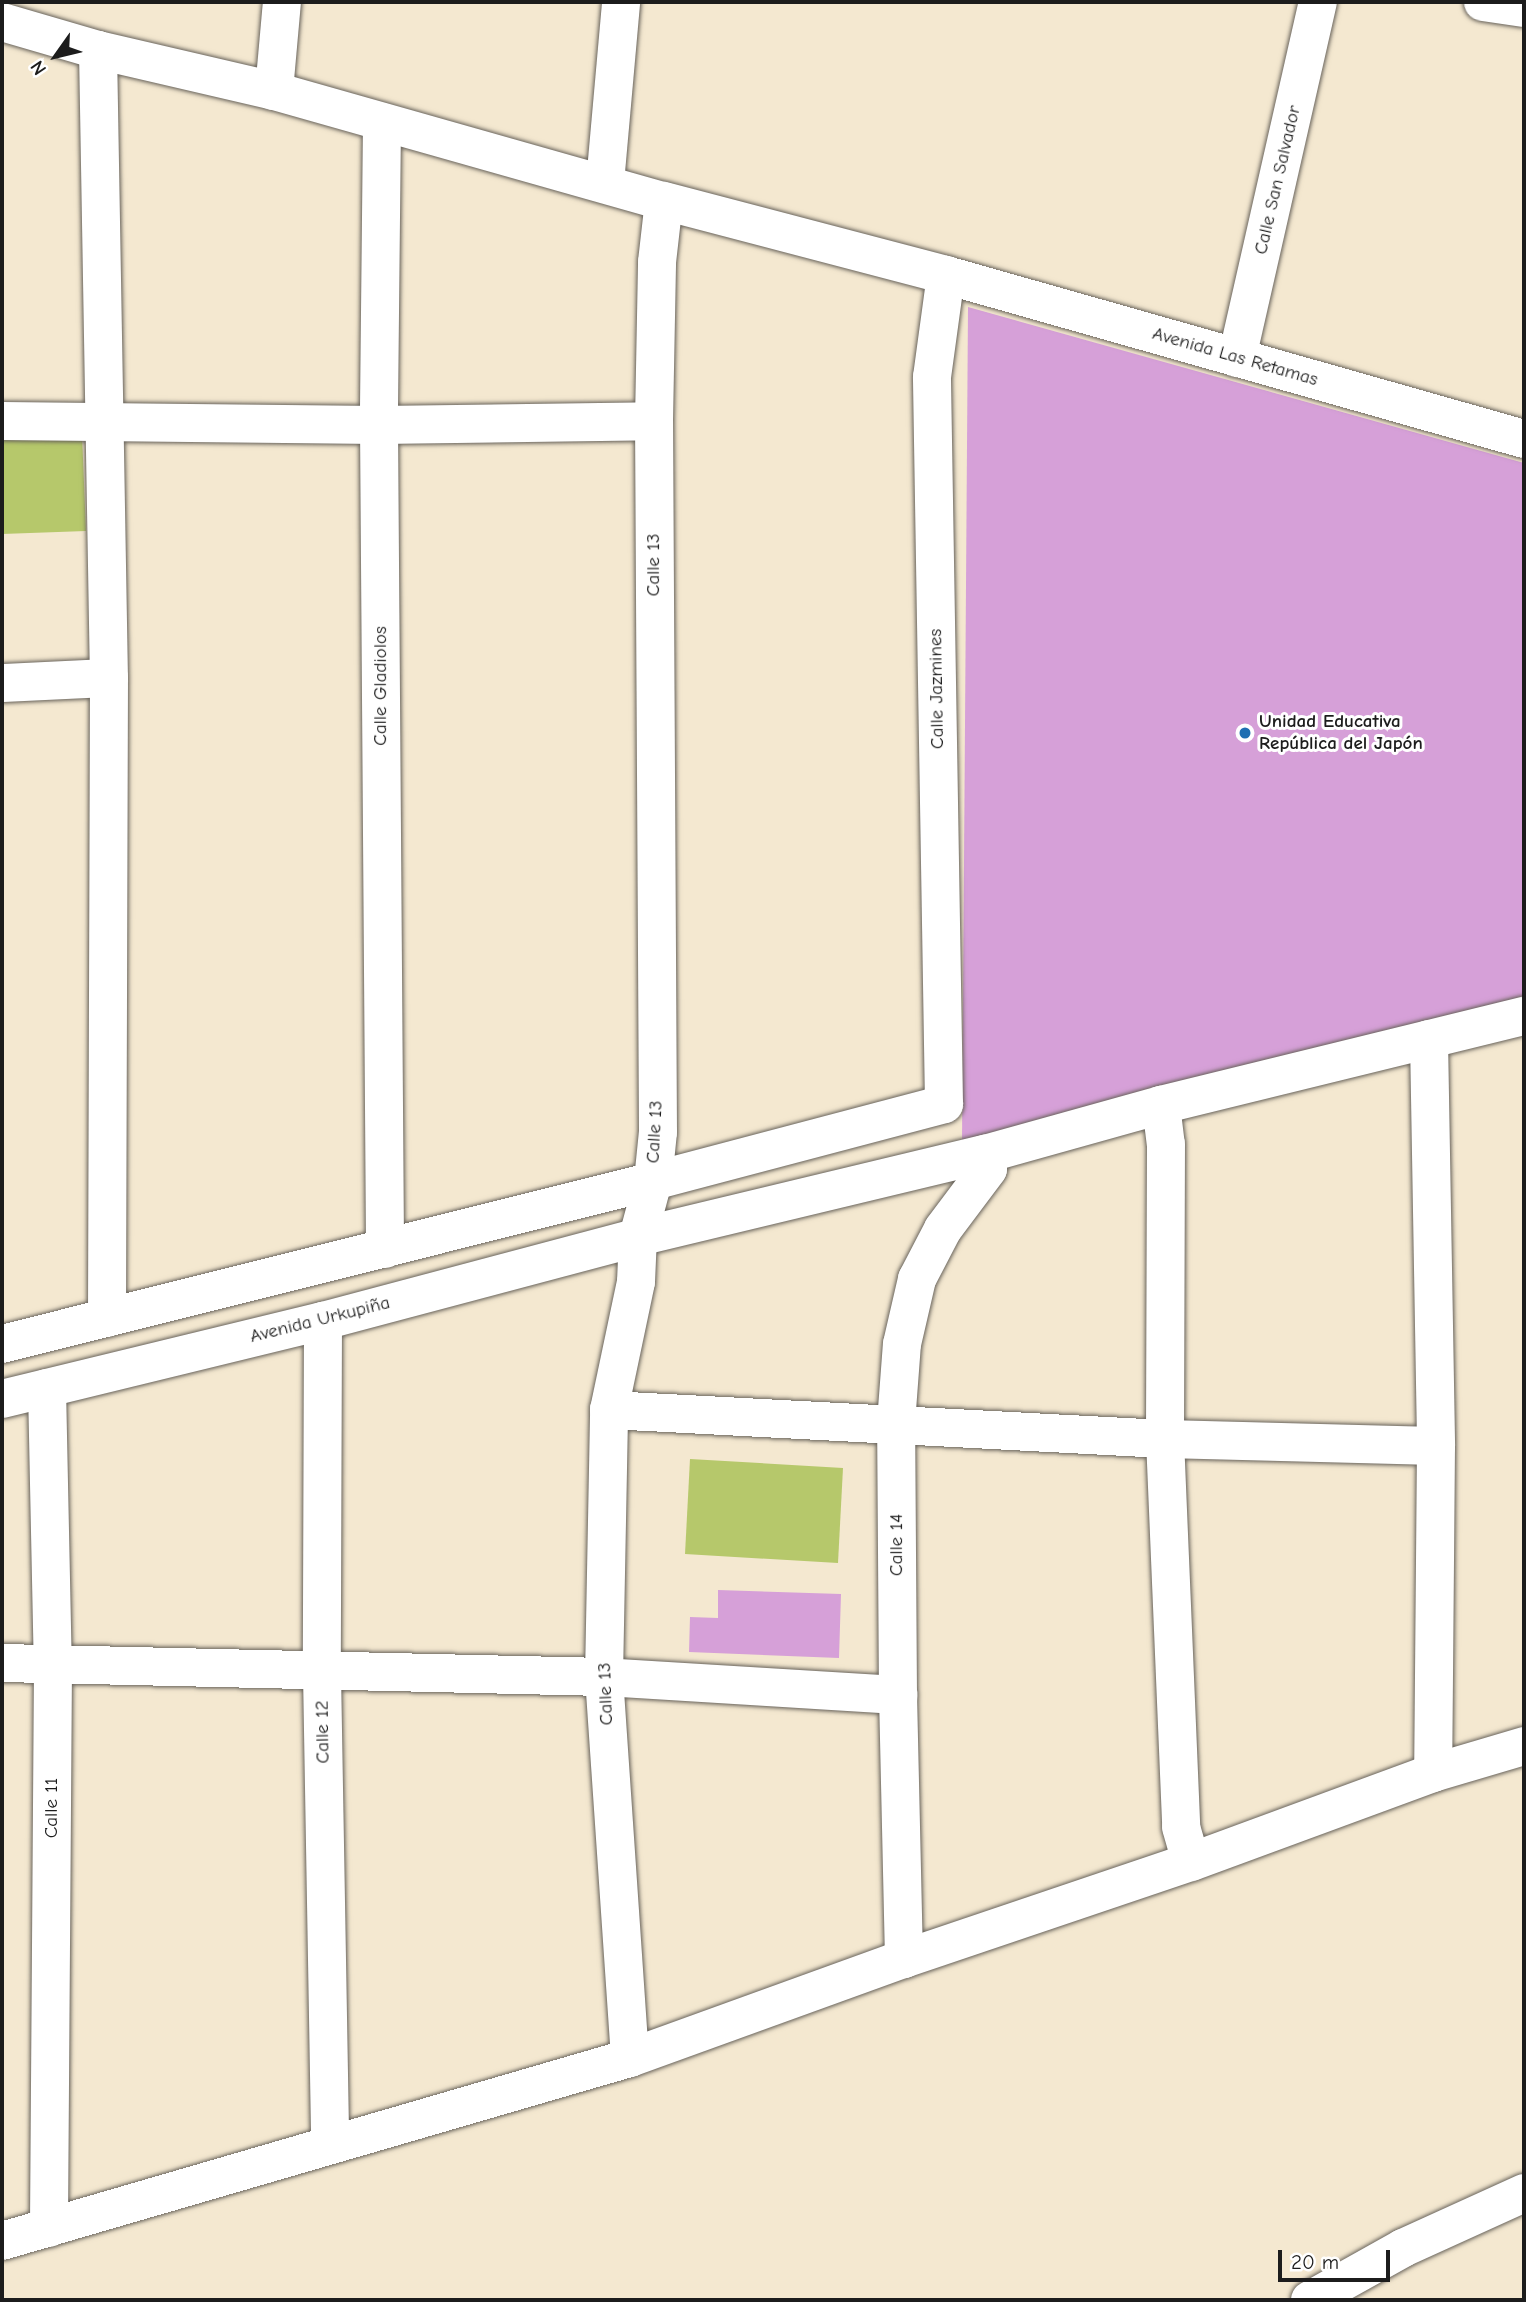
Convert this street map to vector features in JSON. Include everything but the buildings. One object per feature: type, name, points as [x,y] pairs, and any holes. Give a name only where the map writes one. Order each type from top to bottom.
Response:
[{"type":"street","points":[[274,91],[282,2]]},
{"type":"street","points":[[606,183],[621,2]]},
{"type":"street","name":"Calle San Salvador","points":[[1237,358],[1318,2]]},
{"type":"street","points":[[1483,2],[1524,8]]},
{"type":"street","name":"Avenida Las Retamas","points":[[2,22],[98,50],[274,91],[664,201],[946,275],[1524,439]]},
{"type":"street","points":[[98,50],[109,678],[107,1318]]},
{"type":"street","name":"Calle Gladiolos","points":[[383,122],[379,425],[385,1249]]},
{"type":"street","name":"Calle 13","points":[[631,2058],[604,1677],[609,1410],[636,1282],[638,1237],[653,1181],[658,1132],[654,421],[657,262],[664,201]]},
{"type":"street","name":"Calle Jazmines","points":[[653,1181],[944,1104],[932,377],[946,275]]},
{"type":"street","points":[[2,421],[379,425],[654,421]]},
{"type":"street","points":[[2,683],[109,678]]},
{"type":"street","name":"Avenida Urkupiña","points":[[2,1399],[323,1321],[638,1237],[985,1154],[1161,1105],[1524,1016]]},
{"type":"street","points":[[1429,1040],[1436,1446],[1433,1773]]},
{"type":"street","points":[[1161,1105],[1166,1144],[1165,1439],[1181,1827],[1191,1862]]},
{"type":"street","name":"Calle 14","points":[[904,1959],[896,1423],[902,1344],[917,1279],[943,1229],[988,1170],[985,1154]]},
{"type":"street","points":[[2,1344],[653,1181]]},
{"type":"street","name":"Calle 12","points":[[323,1321],[322,1673],[330,2144]]},
{"type":"street","name":"Calle 11","points":[[47,1388],[53,1666],[49,2228]]},
{"type":"street","points":[[609,1410],[1165,1439],[1436,1446]]},
{"type":"street","points":[[2,1663],[322,1673],[604,1677],[898,1695]]},
{"type":"street","points":[[2,2241],[631,2058],[904,1959],[1191,1862],[1433,1773],[1524,1745]]},
{"type":"street","points":[[1310,2300],[1403,2248],[1524,2193]]},
{"type":"green space","points":[[82,434],[86,531],[2,534],[2,437]]},
{"type":"green space","points":[[690,1459],[843,1468],[838,1563],[685,1554]]},
{"type":"place","name":"Unidad Educativa República del Japón","points":[[1245,733]]}]
